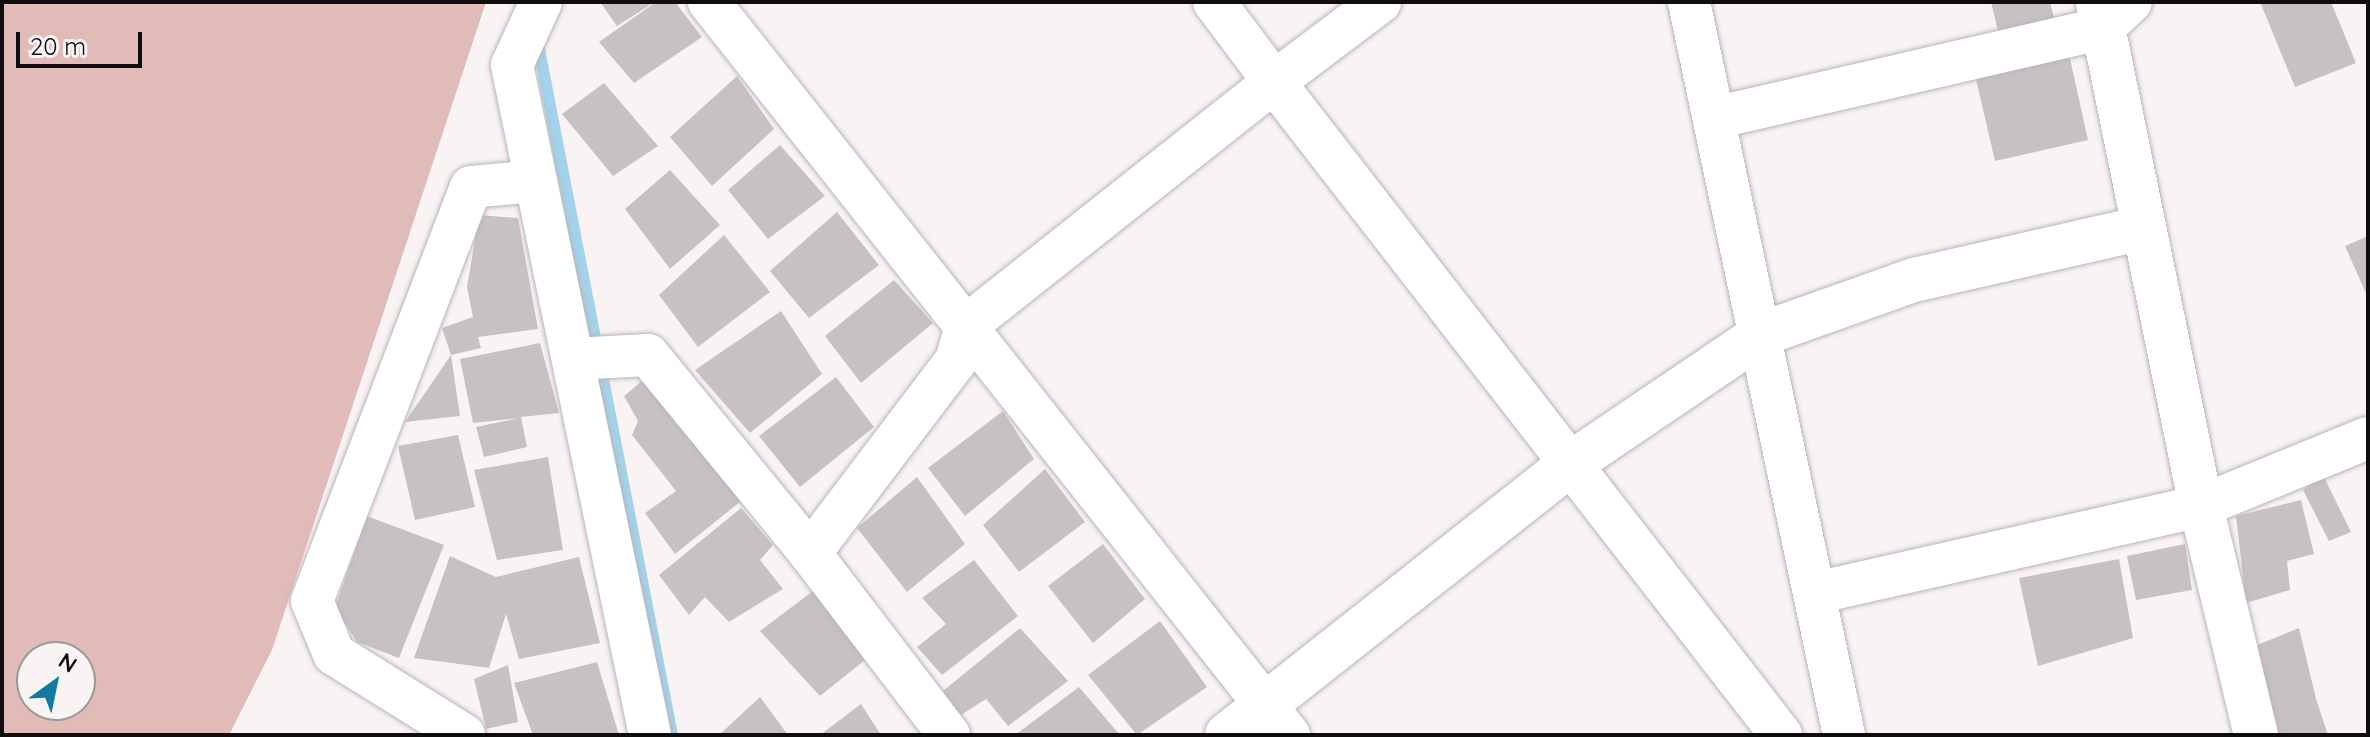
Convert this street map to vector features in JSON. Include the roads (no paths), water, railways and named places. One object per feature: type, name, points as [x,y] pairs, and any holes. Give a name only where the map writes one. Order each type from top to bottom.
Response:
[{"type":"street","points":[[541,2],[512,65],[650,735]]},
{"type":"street","points":[[709,2],[1278,720]]},
{"type":"street","points":[[1214,2],[1573,462],[1781,735]]},
{"type":"street","points":[[810,553],[956,361],[966,326],[1380,2]]},
{"type":"street","points":[[1689,2],[1762,334],[1844,735]]},
{"type":"street","points":[[1714,118],[2111,11],[2142,228],[2201,506],[2256,735]]},
{"type":"street","points":[[464,735],[334,654],[312,601],[471,187],[536,181]]},
{"type":"street","points":[[1227,735],[1278,720],[1573,462],[1762,334],[1914,280],[2142,228]]},
{"type":"street","points":[[573,359],[648,355],[810,553],[949,735]]},
{"type":"street","points":[[1815,593],[2201,506],[2368,438]]},
{"type":"waterway","points":[[537,39],[672,735]]}]
